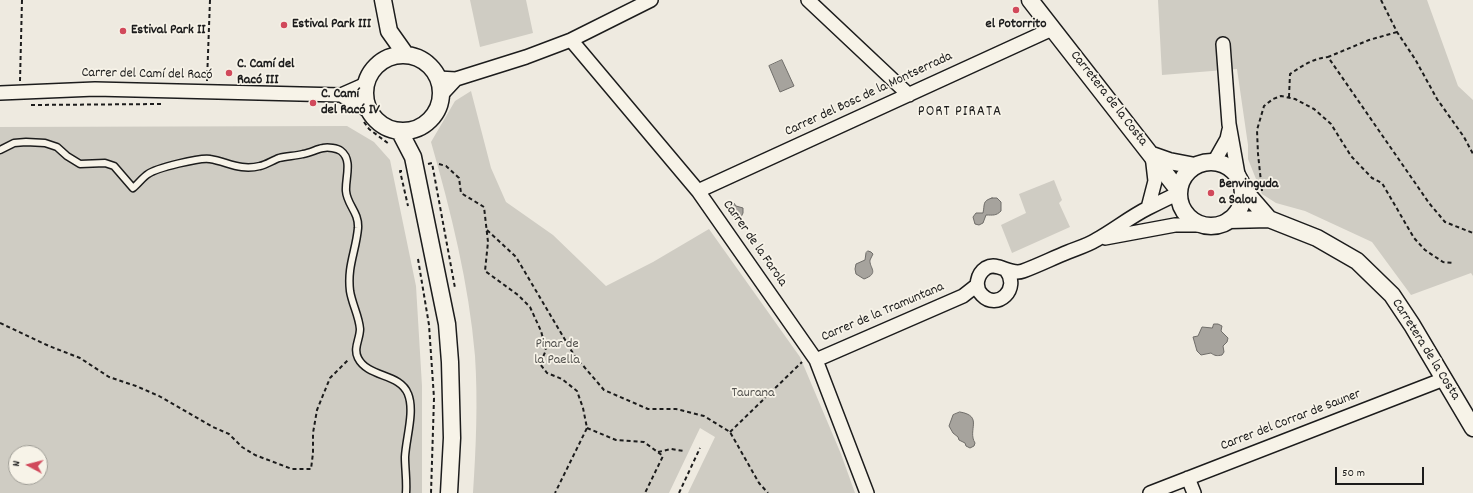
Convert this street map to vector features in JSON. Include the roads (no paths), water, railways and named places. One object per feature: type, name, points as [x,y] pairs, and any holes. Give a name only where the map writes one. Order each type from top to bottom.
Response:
[{"type":"street","points":[[383,0],[389,31],[406,55]]},
{"type":"street","points":[[438,78],[456,80],[526,57],[571,40],[650,0]]},
{"type":"street","points":[[808,0],[909,94]]},
{"type":"street","name":"Carretera de la Costa","points":[[1030,0],[1152,155],[1155,181],[1148,208]]},
{"type":"street","name":"Carrer del Bosc de la Montserrada","points":[[698,191],[1052,29]]},
{"type":"street","points":[[380,62],[389,31]]},
{"type":"street","name":"Carrer de la Farola","points":[[571,40],[698,191],[816,360],[866,493]]},
{"type":"street","points":[[1096,240],[1175,225],[1216,226],[1229,220],[1236,214],[1243,198],[1229,124],[1223,44]]},
{"type":"street","points":[[406,55],[419,58],[435,72],[442,94],[441,102],[434,117],[422,127],[411,131],[400,132],[382,126],[372,116],[366,115],[366,84],[374,68],[380,62],[392,56],[406,55]]},
{"type":"street","points":[[442,94],[456,80]]},
{"type":"street","name":"Carrer del Camí del Racó","points":[[0,92],[95,90],[341,95],[366,84]]},
{"type":"street","name":"Carrer del Camí del Racó","points":[[341,95],[366,115]]},
{"type":"street","points":[[1214,162],[1227,140],[1229,124]]},
{"type":"street","points":[[414,162],[422,127]]},
{"type":"street","points":[[400,132],[414,162],[447,324],[450,362],[452,438],[449,493]]},
{"type":"street","points":[[1152,155],[1169,161],[1196,166]]},
{"type":"street","points":[[1152,155],[1179,192]]},
{"type":"street","points":[[1201,225],[1184,213],[1180,204],[1179,192],[1182,181],[1187,172],[1205,162],[1214,162],[1225,165],[1233,171],[1265,215],[1229,220]]},
{"type":"street","points":[[1011,285],[1021,272],[1096,240],[1148,208],[1179,192]]},
{"type":"street","name":"Carretera de la Costa","points":[[1265,215],[1317,238],[1357,261],[1392,296],[1412,325],[1473,428]]},
{"type":"street","points":[[1006,270],[1009,275],[1011,285],[1010,291],[1002,298],[991,300],[979,290],[978,279],[980,273],[989,266],[1001,267],[1006,270],[1021,272]]},
{"type":"street","name":"Carrer de la Tramuntana","points":[[816,360],[979,290]]},
{"type":"street","name":"Carrer del Corrar de Sauner","points":[[1150,493],[1444,379]]},
{"type":"street","points":[[1188,478],[1194,493]]},
{"type":"lane","points":[[0,150],[14,143],[45,143],[57,147],[67,156],[80,164],[105,163],[114,166],[133,188],[148,174],[159,169],[195,160],[207,158],[238,167],[248,168],[261,166],[279,158],[303,154],[324,148],[333,148],[341,151],[346,159],[348,171],[346,193],[358,217],[358,229],[349,270],[351,297],[360,330],[357,339],[356,353],[364,366],[404,386],[409,395],[410,408],[406,457],[406,493]]},
{"type":"place","name":"el Potorrito","points":[[1016,10]]},
{"type":"place","name":"Estival Park III","points":[[284,25]]},
{"type":"place","name":"Estival Park II","points":[[123,31]]},
{"type":"place","name":"C. Camí del Racó III","points":[[229,73]]},
{"type":"place","name":"C. Camí del Racó IV","points":[[313,103]]},
{"type":"place","name":"Benvinguda a Salou","points":[[1211,193]]},
{"type":"district","name":"PORT PIRATA","points":[[960,113]]},
{"type":"park label","name":"Pinar de la Paella","points":[[557,354]]},
{"type":"park label","name":"Taurana","points":[[753,394]]}]
